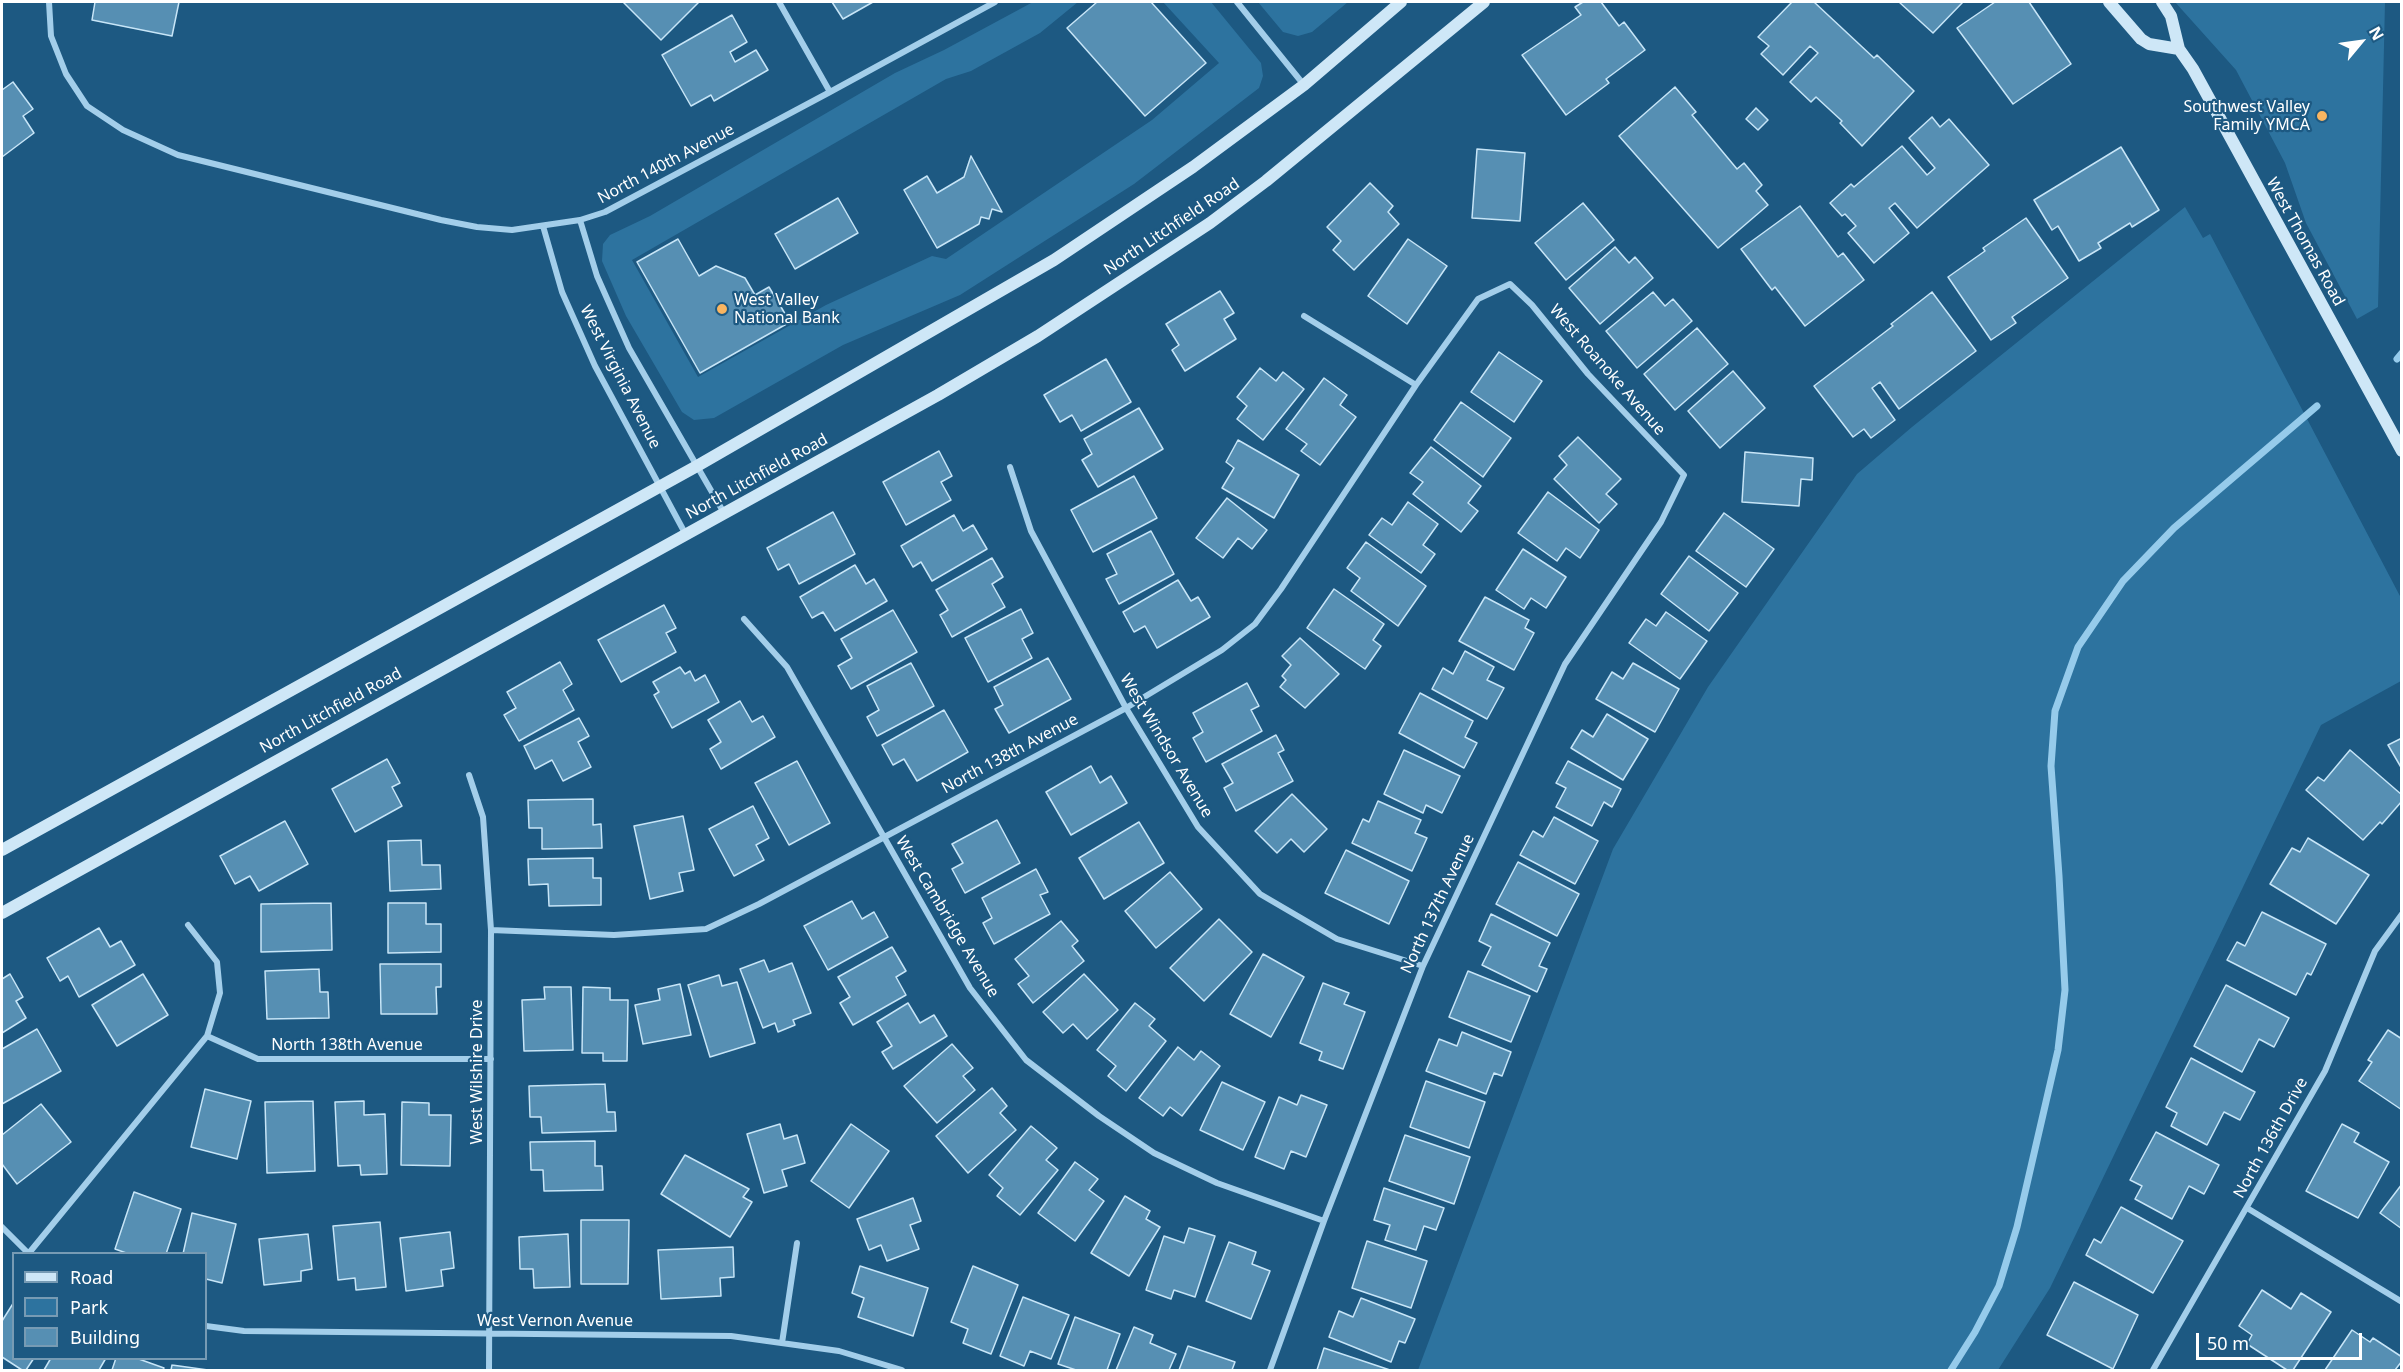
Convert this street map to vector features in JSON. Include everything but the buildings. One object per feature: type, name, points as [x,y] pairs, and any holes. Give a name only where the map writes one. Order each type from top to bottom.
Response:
[{"type":"main road","points":[[2,850],[697,466],[1054,260],[1164,187],[1304,84],[1401,2]]},
{"type":"main road","name":"North Litchfield Road","points":[[2,913],[984,368],[1210,223],[1266,181],[1484,2]]},
{"type":"main road","points":[[2109,2],[2141,39],[2149,44],[2180,49]]},
{"type":"main road","name":"West Thomas Road","points":[[2162,2],[2171,16],[2180,49],[2402,452]]},
{"type":"street","name":"North 140th Avenue","points":[[49,2],[51,36],[66,74],[87,106],[123,130],[178,155],[450,222],[512,230],[580,220],[613,208],[995,2]]},
{"type":"street","points":[[779,2],[830,92]]},
{"type":"street","points":[[1237,2],[1304,84]]},
{"type":"street","name":"West Virginia Avenue","points":[[580,220],[597,276],[629,348],[724,514]]},
{"type":"street","name":"West Virginia Avenue","points":[[543,226],[562,291],[596,366],[686,535]]},
{"type":"street","name":"North 138th Avenue","points":[[490,930],[614,935],[706,929],[759,904],[1126,708],[1222,650],[1255,624],[1281,589],[1416,385],[1478,299],[1510,284]]},
{"type":"street","name":"West Roanoke Avenue","points":[[1510,284],[1532,305],[1588,374],[1684,474]]},
{"type":"street","points":[[1304,316],[1416,385]]},
{"type":"street","name":"West Windsor Avenue","points":[[1010,467],[1031,531],[1126,708],[1198,827],[1260,894],[1337,939],[1423,966]]},
{"type":"street","name":"North 137th Avenue","points":[[1270,1371],[1324,1221],[1423,966],[1565,664],[1661,522],[1684,474]]},
{"type":"street","name":"West Cambridge Avenue","points":[[744,619],[787,667],[970,988],[1026,1060],[1099,1116],[1154,1153],[1217,1183],[1324,1221]]},
{"type":"street","name":"West Wilshire Drive","points":[[469,775],[483,817],[490,930],[489,1371]]},
{"type":"street","name":"North 136th Drive","points":[[2153,1371],[2325,1071],[2375,951],[2402,914]]},
{"type":"street","points":[[30,1252],[207,1036],[220,993],[217,962],[188,925]]},
{"type":"street","name":"North 138th Avenue","points":[[207,1036],[258,1059],[491,1059]]},
{"type":"street","points":[[2247,1208],[2402,1302]]},
{"type":"street","points":[[2,1227],[28,1252]]},
{"type":"street","points":[[782,1343],[797,1243]]},
{"type":"street","name":"West Vernon Avenue","points":[[207,1326],[244,1331],[732,1336],[839,1351],[902,1371]]},
{"type":"green space","points":[[1033,2],[1078,2],[1040,33],[971,71],[946,79],[632,260],[698,377],[826,305],[932,256],[946,259],[1152,120],[1219,63],[1163,2],[1211,2],[1261,63],[1263,76],[1259,88],[1134,184],[960,295],[843,345],[714,418],[694,420],[682,412],[626,316],[602,261],[603,244],[610,235],[650,216],[895,73],[944,50]]},
{"type":"green space","points":[[1258,2],[1348,2],[1312,32],[1298,36],[1283,32]]},
{"type":"green space","name":"Southwest Valley Family YMCA","points":[[2175,2],[2385,2],[2378,307],[2357,319],[2306,223],[2285,163],[2236,70]]},
{"type":"green space","points":[[2185,207],[2203,238],[2210,234],[2401,598],[2401,681],[2321,725],[2050,1288],[1998,1370],[1418,1370],[1613,849],[1708,687],[1857,474]]},
{"type":"waterway","points":[[2397,359],[2402,353]]},
{"type":"waterway","points":[[1951,1370],[1975,1332],[1999,1286],[2017,1227],[2058,1050],[2065,990],[2051,766],[2055,711],[2078,647],[2123,581],[2174,528],[2317,406]]},
{"type":"place","name":"Southwest Valley Family YMCA","points":[[2322,116]]},
{"type":"place","name":"West Valley National Bank","points":[[722,309]]}]
